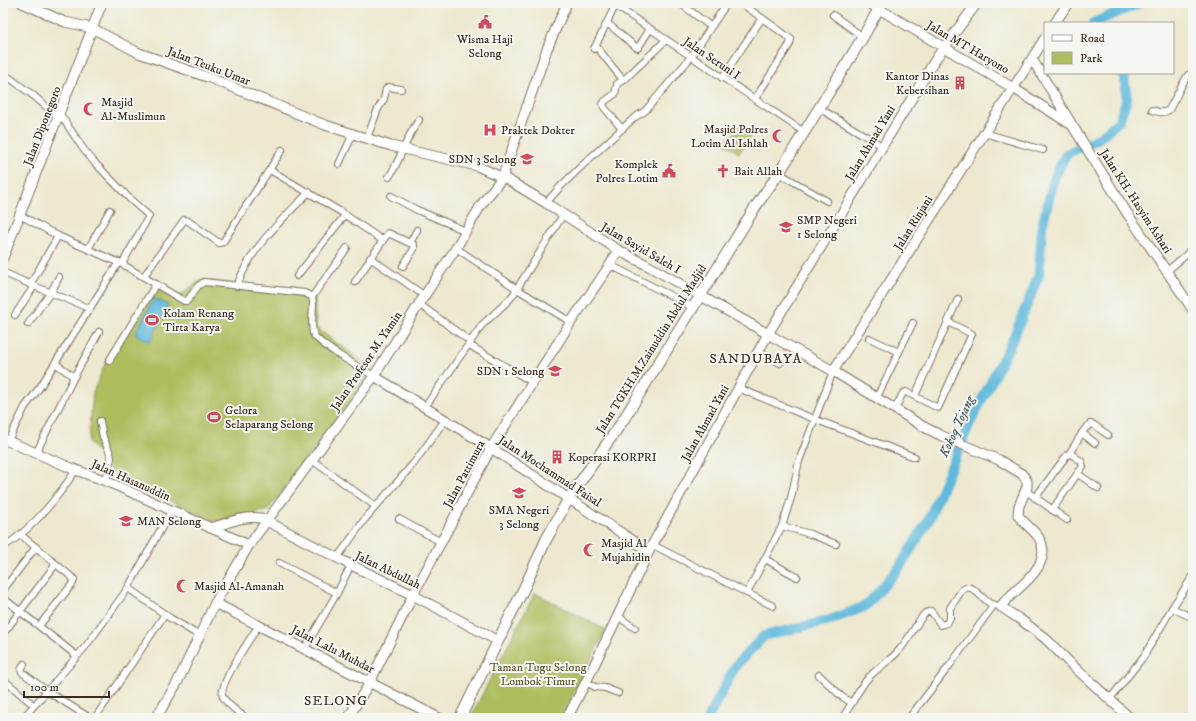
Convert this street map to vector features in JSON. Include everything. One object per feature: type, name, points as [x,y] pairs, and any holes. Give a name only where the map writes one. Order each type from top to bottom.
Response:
[{"type":"main road","name":"Jalan TGKH.M.Zainuddin Abdul Madjid","points":[[460,718],[546,540],[569,498],[622,422],[756,206],[779,173],[864,36],[880,6]]},
{"type":"street","name":"Jalan Teuku Umar","points":[[22,3],[65,22],[92,28],[139,53],[170,63],[325,125],[403,149]]},
{"type":"street","name":"Jalan Diponegoro","points":[[3,258],[102,3]]},
{"type":"street","name":"Jalan Profesor M. Yamin","points":[[158,717],[216,603],[249,545],[374,376],[456,248],[481,205],[502,178],[547,49],[566,3]]},
{"type":"street","name":"Jalan Seruni I","points":[[608,3],[650,29],[804,132]]},
{"type":"street","points":[[680,3],[710,26]]},
{"type":"street","points":[[546,203],[561,186],[622,129],[634,118],[645,111],[690,57],[727,3]]},
{"type":"street","points":[[742,3],[790,37],[792,42],[755,99]]},
{"type":"street","name":"Jalan MT Haryono","points":[[869,3],[880,6],[1013,88]]},
{"type":"street","name":"Jalan Ahmad Yani","points":[[567,718],[651,548],[768,334],[944,46],[977,3]]},
{"type":"street","points":[[1056,22],[1068,3]]},
{"type":"street","points":[[615,6],[595,48],[623,80]]},
{"type":"street","points":[[833,14],[864,36]]},
{"type":"street","points":[[722,78],[762,18]]},
{"type":"street","points":[[607,23],[638,48],[650,29]]},
{"type":"street","points":[[622,129],[604,107],[604,101],[615,94],[617,84],[666,40]]},
{"type":"street","name":"Jalan Rinjani","points":[[833,371],[1044,40]]},
{"type":"street","name":"Jalan KH. Hasyim Ashari","points":[[1032,59],[1127,212],[1193,310]]},
{"type":"street","points":[[3,73],[59,116],[95,163],[149,216],[5,440]]},
{"type":"street","points":[[1152,110],[1159,113],[1169,110],[1182,83],[1188,75],[1193,74]]},
{"type":"street","points":[[367,138],[388,87],[401,89]]},
{"type":"street","name":"Jalan KH. Hasyim Ashari","points":[[1013,88],[1074,128]]},
{"type":"street","points":[[819,108],[882,146]]},
{"type":"street","points":[[389,177],[397,164],[414,126],[419,120]]},
{"type":"street","points":[[984,133],[1043,150]]},
{"type":"street","points":[[339,164],[353,134]]},
{"type":"street","name":"Jalan Sayid Saleh I","points":[[403,149],[477,166],[508,180],[618,250],[833,371],[924,427],[1008,465],[1022,474],[1027,481],[1026,491]]},
{"type":"street","points":[[144,276],[184,220],[188,221],[219,243],[223,242],[282,150]]},
{"type":"street","points":[[270,170],[309,192],[382,240]]},
{"type":"street","points":[[779,173],[827,201]]},
{"type":"street","points":[[237,286],[245,265],[258,247],[309,192]]},
{"type":"street","points":[[391,196],[418,210],[466,231]]},
{"type":"street","points":[[88,249],[110,210]]},
{"type":"street","points":[[20,215],[58,236],[120,263],[186,302],[202,282],[305,293],[312,297]]},
{"type":"street","points":[[297,276],[345,215]]},
{"type":"street","points":[[425,408],[482,325],[509,300],[517,289],[563,215]]},
{"type":"street","points":[[410,243],[417,230]]},
{"type":"street","points":[[354,282],[386,234],[389,233],[410,243],[414,247],[403,266]]},
{"type":"street","points":[[15,315],[58,236]]},
{"type":"street","points":[[1167,271],[1193,247]]},
{"type":"street","points":[[347,248],[312,297],[313,331],[315,336],[329,348],[374,376]]},
{"type":"street","points":[[456,248],[517,289],[571,322]]},
{"type":"street","name":"Jalan Pattimura","points":[[348,718],[370,682],[413,595],[491,448],[571,322],[610,265],[618,250]]},
{"type":"street","points":[[370,258],[425,296]]},
{"type":"street","points":[[610,265],[693,307]]},
{"type":"street","points":[[3,272],[32,286],[51,292],[90,309]]},
{"type":"street","points":[[28,324],[51,292],[59,277]]},
{"type":"street","points":[[109,362],[156,284]]},
{"type":"street","points":[[915,396],[958,299]]},
{"type":"street","points":[[419,304],[470,343],[532,382]]},
{"type":"street","points":[[895,409],[903,393],[909,393],[938,408],[972,334],[948,322]]},
{"type":"street","points":[[877,397],[913,323]]},
{"type":"street","points":[[36,453],[74,377],[99,332]]},
{"type":"street","points":[[869,338],[899,352]]},
{"type":"street","points":[[759,352],[780,363]]},
{"type":"street","points":[[55,363],[74,377]]},
{"type":"street","points":[[747,593],[782,526],[791,498],[799,461],[833,371]]},
{"type":"street","name":"Jalan Mochammad Faisal","points":[[374,376],[651,548]]},
{"type":"street","points":[[738,388],[814,419],[915,457]]},
{"type":"street","points":[[337,558],[376,506],[414,463],[445,420]]},
{"type":"street","points":[[100,421],[103,437],[111,458],[106,481]]},
{"type":"street","points":[[1035,498],[1069,454],[1088,426],[1092,424],[1108,435]]},
{"type":"street","points":[[1082,433],[1095,443]]},
{"type":"street","name":"Jalan Hasanuddin","points":[[5,440],[106,481],[249,545]]},
{"type":"street","points":[[1052,510],[1083,466],[1083,463],[1069,454]]},
{"type":"street","points":[[312,460],[376,506]]},
{"type":"street","points":[[3,547],[21,535],[43,512],[76,470]]},
{"type":"street","points":[[1078,474],[1098,488]]},
{"type":"street","points":[[909,718],[997,606],[1024,584],[1035,572],[1040,563],[1043,556],[1043,550],[1039,538],[1018,515],[1019,506],[1026,491],[1067,520]]},
{"type":"street","points":[[23,718],[77,656],[128,588],[172,511]]},
{"type":"street","points":[[210,528],[250,518],[261,518],[267,520]]},
{"type":"street","points":[[399,519],[441,542]]},
{"type":"street","name":"Jalan Abdullah","points":[[267,520],[337,558],[413,595],[498,641]]},
{"type":"street","points":[[782,526],[810,534],[836,544]]},
{"type":"street","points":[[21,535],[73,577],[74,580],[39,626]]},
{"type":"street","points":[[3,590],[36,547]]},
{"type":"street","points":[[651,548],[773,606]]},
{"type":"street","points":[[765,559],[797,577]]},
{"type":"street","points":[[279,563],[337,593]]},
{"type":"street","points":[[3,634],[56,564]]},
{"type":"street","points":[[305,648],[337,593],[351,565]]},
{"type":"street","points":[[1109,700],[1144,656],[1193,576]]},
{"type":"street","points":[[842,718],[870,676],[900,650],[925,613],[931,611],[941,625],[947,623],[950,618],[950,608],[962,590],[968,587],[973,589],[989,603],[997,606],[1029,626],[1046,639],[1109,700],[1130,718]]},
{"type":"street","points":[[128,588],[200,636]]},
{"type":"street","points":[[3,598],[77,656]]},
{"type":"street","name":"Jalan Lalu Muhdar","points":[[216,603],[439,718]]},
{"type":"street","points":[[1172,608],[1193,618]]},
{"type":"street","points":[[95,718],[165,614]]},
{"type":"street","points":[[618,615],[635,628]]},
{"type":"street","points":[[246,718],[238,716],[223,697],[222,692],[230,671],[259,625]]},
{"type":"street","points":[[24,664],[21,670],[23,672],[47,691],[87,717]]},
{"type":"street","points":[[818,675],[841,696],[852,703]]},
{"type":"street","points":[[3,679],[30,702]]},
{"type":"street","points":[[586,682],[595,687],[605,688],[618,693]]},
{"type":"green space","points":[[739,126],[751,135],[746,143],[733,134]]},
{"type":"green space","points":[[731,135],[745,145],[739,153],[725,143]]},
{"type":"green space","name":"Gelora Selaparang Selong","points":[[200,280],[315,295],[316,328],[374,369],[268,510],[215,522],[114,474],[89,442],[93,392],[112,348],[157,287],[179,296]]},
{"type":"green space","name":"Taman Tugu Selong Lombok Timur","points":[[535,593],[606,630],[561,718],[470,718]]},
{"type":"water","name":"Kolam Renang Tirta Karya","points":[[154,298],[168,305],[150,342],[135,334]]},
{"type":"waterway","name":"Kokoq Tojang","points":[[1095,22],[1140,3]]},
{"type":"waterway","name":"Kokoq Tojang","points":[[708,718],[736,665],[764,636],[830,620],[866,606],[899,568],[928,521],[970,423],[1013,339],[1039,275],[1042,226],[1054,179],[1066,154],[1099,138],[1119,121],[1127,99],[1122,74]]},
{"type":"place","name":"Wisma Haji Selong","points":[[485,22]]},
{"type":"place","name":"Kantor Dinas Kebersihan","points":[[960,83]]},
{"type":"place","name":"Masjid Al-Muslimun","points":[[90,109]]},
{"type":"place","name":"Praktek Dokter","points":[[490,130]]},
{"type":"place","name":"Masjid Polres Lotim Al Ishlah","points":[[779,136]]},
{"type":"place","name":"SDN 3 Selong","points":[[527,159]]},
{"type":"place","name":"Komplek Polres Lotim","points":[[669,171]]},
{"type":"place","name":"Bait Allah","points":[[723,171]]},
{"type":"place","name":"SMP Negeri 1 Selong","points":[[786,227]]},
{"type":"place","name":"Kolam Renang Tirta Karya","points":[[152,320]]},
{"type":"place","name":"SDN 1 Selong","points":[[555,371]]},
{"type":"place","name":"Gelora Selaparang Selong","points":[[214,417]]},
{"type":"place","name":"Koperasi KORPRI","points":[[557,457]]},
{"type":"place","name":"SMA Negeri 3 Selong","points":[[519,493]]},
{"type":"place","name":"MAN Selong","points":[[126,521]]},
{"type":"place","name":"Masjid Al Mujahidin","points":[[590,550]]},
{"type":"place","name":"Masjid Al-Amanah","points":[[183,586]]},
{"type":"district","name":"SANDUBAYA","points":[[756,358]]},
{"type":"district","name":"SELONG","points":[[336,700]]}]
